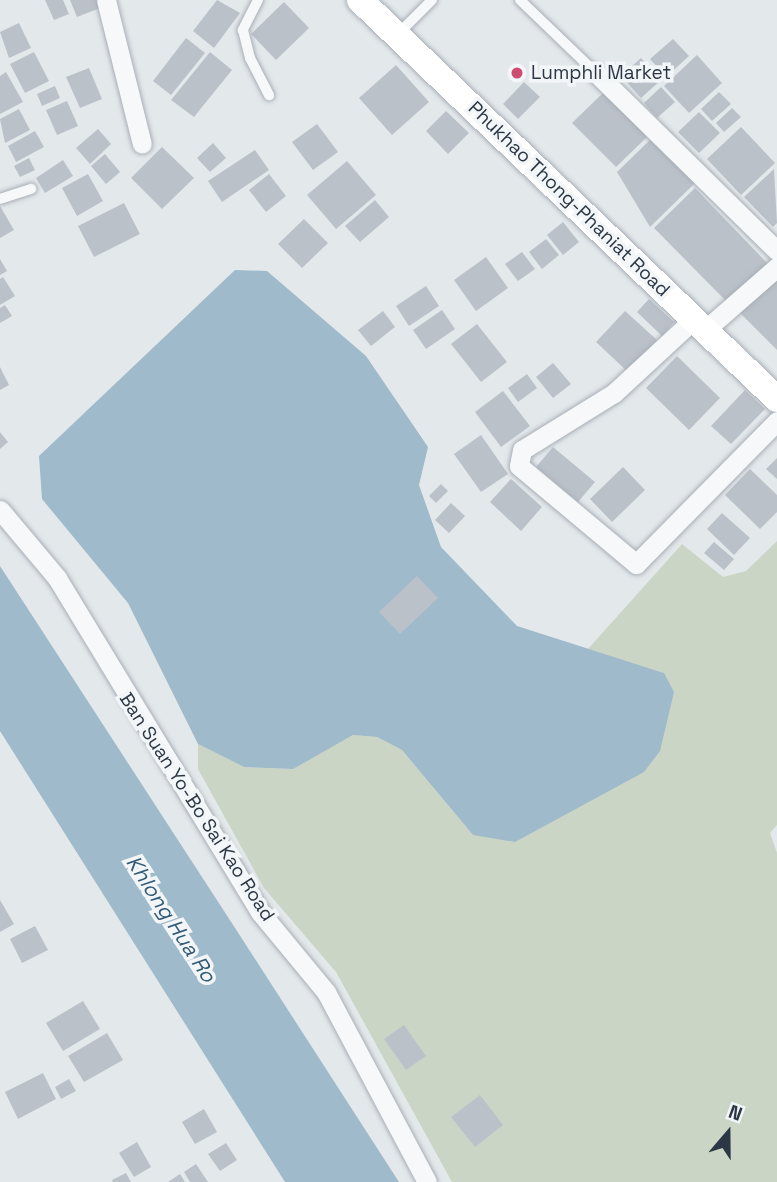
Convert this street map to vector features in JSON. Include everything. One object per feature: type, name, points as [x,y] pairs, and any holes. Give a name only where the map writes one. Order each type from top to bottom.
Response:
[{"type":"main road","name":"Phukhao Thong-Phaniat Road","points":[[360,0],[777,399]]},
{"type":"street","points":[[106,0],[142,144]]},
{"type":"street","points":[[597,74],[777,251]]},
{"type":"street","points":[[777,267],[699,324],[614,393],[522,450],[519,466],[636,564],[777,421]]},
{"type":"street","name":"Ban Suan Yo-Bo Sai Kao Road","points":[[0,510],[57,578],[260,912],[326,992],[427,1182]]},
{"type":"lane","points":[[258,0],[243,30],[250,58],[269,95]]},
{"type":"lane","points":[[397,34],[432,0]]},
{"type":"lane","points":[[520,0],[597,74]]},
{"type":"lane","points":[[0,198],[31,188]]},
{"type":"green space","points":[[777,541],[777,825],[770,833],[777,853],[777,1182],[452,1182],[336,972],[264,888],[198,769],[198,744],[244,767],[292,769],[353,735],[377,737],[402,750],[473,835],[664,673],[588,649],[682,544],[723,577],[746,571]]},
{"type":"water","points":[[235,270],[267,271],[366,356],[428,447],[419,485],[441,547],[517,626],[664,673],[674,692],[660,751],[644,772],[515,842],[473,835],[402,750],[377,737],[353,735],[293,769],[244,767],[198,744],[128,603],[42,499],[39,456]]},
{"type":"water","name":"Khlong Hua Ro","points":[[0,566],[399,1182],[285,1182],[0,731]]},
{"type":"building","points":[[45,0],[63,0],[69,14],[54,20]]},
{"type":"building","points":[[70,0],[97,0],[100,8],[77,17]]},
{"type":"building","points":[[217,0],[240,13],[214,48],[193,31]]},
{"type":"building","points":[[284,2],[309,28],[276,60],[251,34]]},
{"type":"building","points":[[19,23],[31,48],[9,58],[0,32]]},
{"type":"building","points":[[186,38],[205,53],[171,95],[153,81]]},
{"type":"building","points":[[673,39],[689,56],[666,77],[650,59]]},
{"type":"building","points":[[34,52],[49,81],[25,93],[10,64]]},
{"type":"building","points":[[210,52],[232,70],[194,117],[171,100]]},
{"type":"building","points":[[697,55],[722,83],[689,113],[664,86]]},
{"type":"building","points":[[641,58],[661,80],[641,98],[621,76]]},
{"type":"building","points":[[396,65],[429,102],[392,135],[359,98]]},
{"type":"building","points":[[89,68],[102,99],[80,108],[66,77]]},
{"type":"building","points":[[6,72],[23,102],[0,114],[0,76]]},
{"type":"building","points":[[524,82],[540,97],[518,119],[503,104]]},
{"type":"building","points":[[55,86],[60,98],[42,106],[37,94]]},
{"type":"building","points":[[661,87],[675,102],[657,118],[644,103]]},
{"type":"building","points":[[605,91],[649,135],[616,167],[572,123]]},
{"type":"building","points":[[719,92],[731,104],[712,121],[701,109]]},
{"type":"building","points":[[67,101],[78,126],[57,135],[46,110]]},
{"type":"building","points":[[732,108],[741,117],[724,132],[716,123]]},
{"type":"building","points":[[19,109],[30,130],[5,143],[0,119]]},
{"type":"building","points":[[446,111],[469,133],[448,154],[426,131]]},
{"type":"building","points":[[699,112],[720,133],[699,153],[678,132]]},
{"type":"building","points":[[317,124],[338,152],[313,170],[292,142]]},
{"type":"building","points":[[741,127],[775,163],[741,195],[707,159]]},
{"type":"building","points":[[98,129],[111,144],[90,164],[76,148]]},
{"type":"building","points":[[35,131],[44,147],[16,162],[8,146]]},
{"type":"building","points":[[652,138],[696,182],[650,227],[617,172]]},
{"type":"building","points":[[213,143],[226,158],[210,172],[197,158]]},
{"type":"building","points":[[162,147],[194,178],[162,209],[131,178]]},
{"type":"building","points":[[255,150],[269,170],[222,202],[208,181]]},
{"type":"building","points":[[105,154],[120,172],[106,184],[91,166]]},
{"type":"building","points":[[29,158],[35,170],[20,177],[14,166]]},
{"type":"building","points":[[63,160],[73,176],[45,193],[36,178]]},
{"type":"building","points":[[347,161],[376,195],[336,229],[307,195]]},
{"type":"building","points":[[774,169],[777,223],[773,227],[744,197]]},
{"type":"building","points":[[88,174],[103,201],[77,216],[62,188]]},
{"type":"building","points":[[269,174],[286,196],[266,212],[249,190]]},
{"type":"building","points":[[695,188],[769,265],[727,302],[654,228]]},
{"type":"building","points":[[375,200],[389,217],[360,242],[345,226]]},
{"type":"building","points":[[124,203],[140,234],[94,257],[78,226]]},
{"type":"building","points":[[0,206],[14,230],[0,238]]},
{"type":"building","points":[[304,219],[328,243],[302,268],[278,244]]},
{"type":"building","points":[[563,222],[579,242],[563,255],[547,235]]},
{"type":"building","points":[[546,239],[559,255],[542,269],[529,252]]},
{"type":"building","points":[[522,252],[535,269],[518,281],[505,264]]},
{"type":"building","points":[[486,257],[508,288],[476,311],[454,280]]},
{"type":"building","points":[[0,259],[7,271],[0,275]]},
{"type":"building","points":[[777,274],[777,350],[737,310]]},
{"type":"building","points":[[3,277],[15,296],[0,305],[0,279]]},
{"type":"building","points":[[426,286],[439,306],[409,326],[396,306]]},
{"type":"building","points":[[649,299],[674,322],[662,336],[637,312]]},
{"type":"building","points":[[5,305],[12,316],[0,323],[0,308]]},
{"type":"building","points":[[442,310],[455,329],[426,349],[413,330]]},
{"type":"building","points":[[383,311],[395,327],[371,346],[358,330]]},
{"type":"building","points":[[625,311],[657,340],[628,372],[596,342]]},
{"type":"building","points":[[477,324],[507,362],[481,382],[451,344]]},
{"type":"building","points":[[677,356],[720,398],[689,430],[646,388]]},
{"type":"building","points":[[553,363],[571,384],[553,398],[536,377]]},
{"type":"building","points":[[0,367],[9,385],[0,390]]},
{"type":"building","points":[[527,374],[537,388],[518,402],[508,388]]},
{"type":"building","points":[[745,390],[765,409],[731,444],[711,426]]},
{"type":"building","points":[[503,391],[530,426],[501,447],[475,412]]},
{"type":"building","points":[[0,432],[8,442],[0,449]]},
{"type":"building","points":[[481,435],[508,474],[481,492],[454,454]]},
{"type":"building","points":[[553,447],[595,482],[578,502],[536,467]]},
{"type":"building","points":[[777,458],[777,479],[766,469]]},
{"type":"building","points":[[623,467],[645,490],[612,522],[590,499]]},
{"type":"building","points":[[750,469],[777,495],[777,512],[760,529],[725,495]]},
{"type":"building","points":[[511,479],[542,507],[521,531],[490,502]]},
{"type":"building","points":[[441,484],[448,491],[436,503],[429,496]]},
{"type":"building","points":[[451,503],[465,516],[449,533],[435,520]]},
{"type":"building","points":[[722,513],[750,538],[734,555],[707,529]]},
{"type":"building","points":[[714,542],[734,559],[724,570],[704,553]]},
{"type":"building","points":[[417,576],[438,598],[400,634],[379,612]]},
{"type":"building","points":[[0,900],[14,924],[0,932]]},
{"type":"building","points":[[35,926],[48,950],[22,963],[10,939]]},
{"type":"building","points":[[83,1001],[100,1029],[63,1051],[46,1023]]},
{"type":"building","points":[[404,1025],[426,1056],[406,1070],[384,1039]]},
{"type":"building","points":[[107,1033],[123,1060],[84,1082],[68,1056]]},
{"type":"building","points":[[43,1073],[56,1099],[18,1119],[5,1092]]},
{"type":"building","points":[[69,1079],[76,1091],[61,1099],[55,1087]]},
{"type":"building","points":[[480,1095],[503,1125],[475,1147],[451,1117]]},
{"type":"building","points":[[204,1109],[217,1132],[195,1144],[182,1122]]},
{"type":"building","points":[[137,1142],[151,1167],[134,1177],[119,1153]]},
{"type":"building","points":[[226,1143],[237,1160],[220,1171],[208,1154]]},
{"type":"building","points":[[196,1164],[208,1182],[190,1182],[184,1172]]},
{"type":"building","points":[[126,1173],[131,1182],[113,1182],[112,1180]]},
{"type":"building","points":[[180,1174],[185,1182],[168,1182]]},
{"type":"place","name":"Lumphli Market","points":[[517,73]]}]
